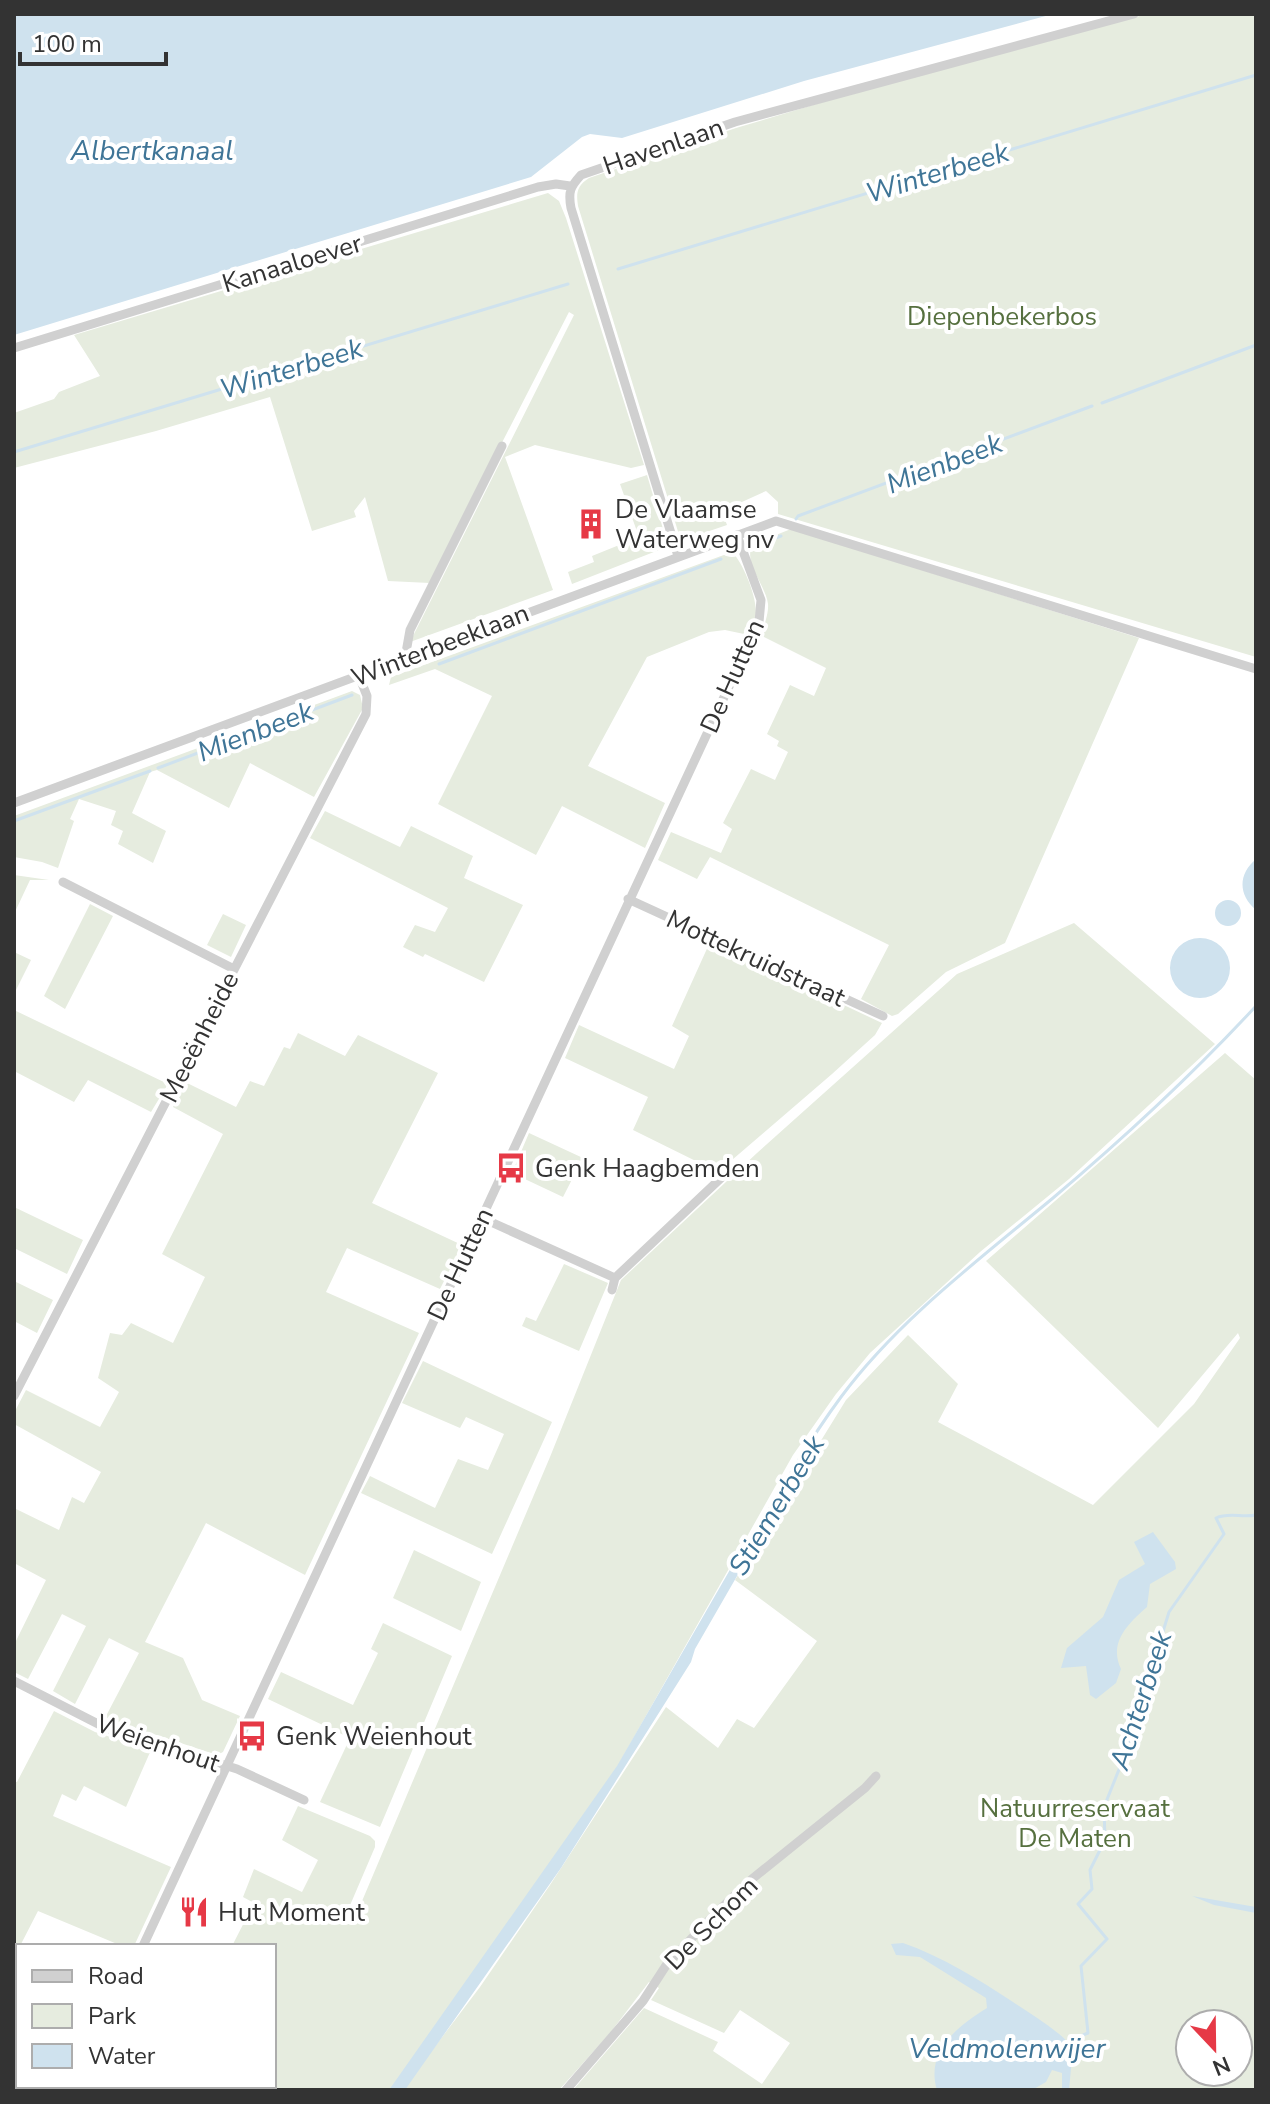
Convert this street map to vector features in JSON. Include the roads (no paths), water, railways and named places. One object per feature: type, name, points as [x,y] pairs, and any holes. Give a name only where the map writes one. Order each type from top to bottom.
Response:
[{"type":"street","name":"Havenlaan","points":[[678,556],[571,208],[570,186],[581,175],[735,122],[1134,14]]},
{"type":"street","name":"Kanaaloever","points":[[14,348],[538,187],[556,184],[570,186]]},
{"type":"street","points":[[405,658],[410,630],[502,446]]},
{"type":"street","name":"Winterbeeklaan","points":[[14,803],[776,521],[1256,669]]},
{"type":"street","name":"De Hutten","points":[[144,1944],[759,622],[761,600],[737,535]]},
{"type":"street","name":"Meeënheide","points":[[14,1396],[366,714],[367,696],[359,676]]},
{"type":"street","points":[[63,882],[234,969]]},
{"type":"street","name":"Mottekruidstraat","points":[[628,899],[883,1016]]},
{"type":"street","points":[[612,1290],[615,1278],[721,1178]]},
{"type":"street","points":[[482,1218],[615,1278]]},
{"type":"street","name":"Weienhout","points":[[14,1681],[106,1728],[227,1766],[304,1800]]},
{"type":"street","name":"De Schom","points":[[566,2090],[643,2001],[667,1964],[715,1914],[752,1879],[876,1776]]},
{"type":"water","name":"Albertkanaal","points":[[1053,14],[804,81],[622,138],[590,134],[531,177],[14,335],[14,15]]},
{"type":"water","points":[[1256,859],[1256,910],[1246,898],[1242,884],[1246,871]]},
{"type":"water","points":[[1228,900],[1237,904],[1241,913],[1237,922],[1228,926],[1219,922],[1215,913],[1219,904]]},
{"type":"water","points":[[1200,938],[1211,940],[1221,947],[1228,957],[1228,979],[1221,989],[1211,996],[1200,998],[1189,996],[1179,989],[1172,979],[1170,968],[1172,957],[1179,947],[1189,940]]},
{"type":"water","points":[[1153,1532],[1175,1562],[1176,1569],[1150,1584],[1147,1607],[1127,1627],[1119,1642],[1117,1650],[1121,1669],[1116,1683],[1096,1699],[1090,1695],[1086,1666],[1061,1668],[1067,1648],[1103,1617],[1119,1580],[1145,1564],[1134,1542]]},
{"type":"water","points":[[739,1554],[748,1557],[695,1649],[691,1662],[561,1868],[405,2090],[389,2090],[617,1766]]},
{"type":"water","points":[[1192,1896],[1256,1907],[1256,1913],[1214,1905]]},
{"type":"water","name":"Veldmolenwijer","points":[[903,1943],[973,1977],[1066,2040],[1073,2047],[1069,2090],[1062,2090],[1062,2073],[1052,2070],[1046,2082],[1032,2090],[937,2090],[936,2063],[940,2052],[955,2032],[987,2008],[986,1998],[920,1957],[896,1955],[891,1944]]},
{"type":"waterway","name":"Winterbeek","points":[[618,269],[1256,75]]},
{"type":"waterway","name":"Winterbeek","points":[[14,452],[568,284]]},
{"type":"waterway","name":"Mienbeek","points":[[1102,403],[1256,345]]},
{"type":"waterway","name":"Mienbeek","points":[[796,519],[1092,406]]},
{"type":"waterway","name":"Mienbeek","points":[[764,542],[781,536]]},
{"type":"waterway","name":"Mienbeek","points":[[439,664],[721,559]]},
{"type":"waterway","name":"Mienbeek","points":[[158,768],[352,695]]},
{"type":"waterway","name":"Mienbeek","points":[[14,821],[150,771]]},
{"type":"waterway","name":"Stiemerbeek","points":[[742,1557],[827,1416],[888,1342],[969,1267],[1132,1129],[1256,1006]]},
{"type":"waterway","name":"Achterbeek","points":[[1068,2041],[1088,2033],[1081,1966],[1107,1939],[1078,1904],[1092,1889],[1090,1870],[1105,1840],[1104,1807],[1126,1752],[1169,1612],[1224,1534],[1216,1518],[1256,1515]]},
{"type":"place","name":"De Vlaamse Waterweg nv","points":[[591,524]]},
{"type":"place","name":"Genk Haagbemden","points":[[511,1168]]},
{"type":"place","name":"Genk Weienhout","points":[[252,1736]]},
{"type":"place","name":"Hut Moment","points":[[194,1912]]},
{"type":"park label","name":"Diepenbekerbos","points":[[1002,316]]},
{"type":"park label","name":"Natuurreservaat De Maten","points":[[1075,1823]]}]
